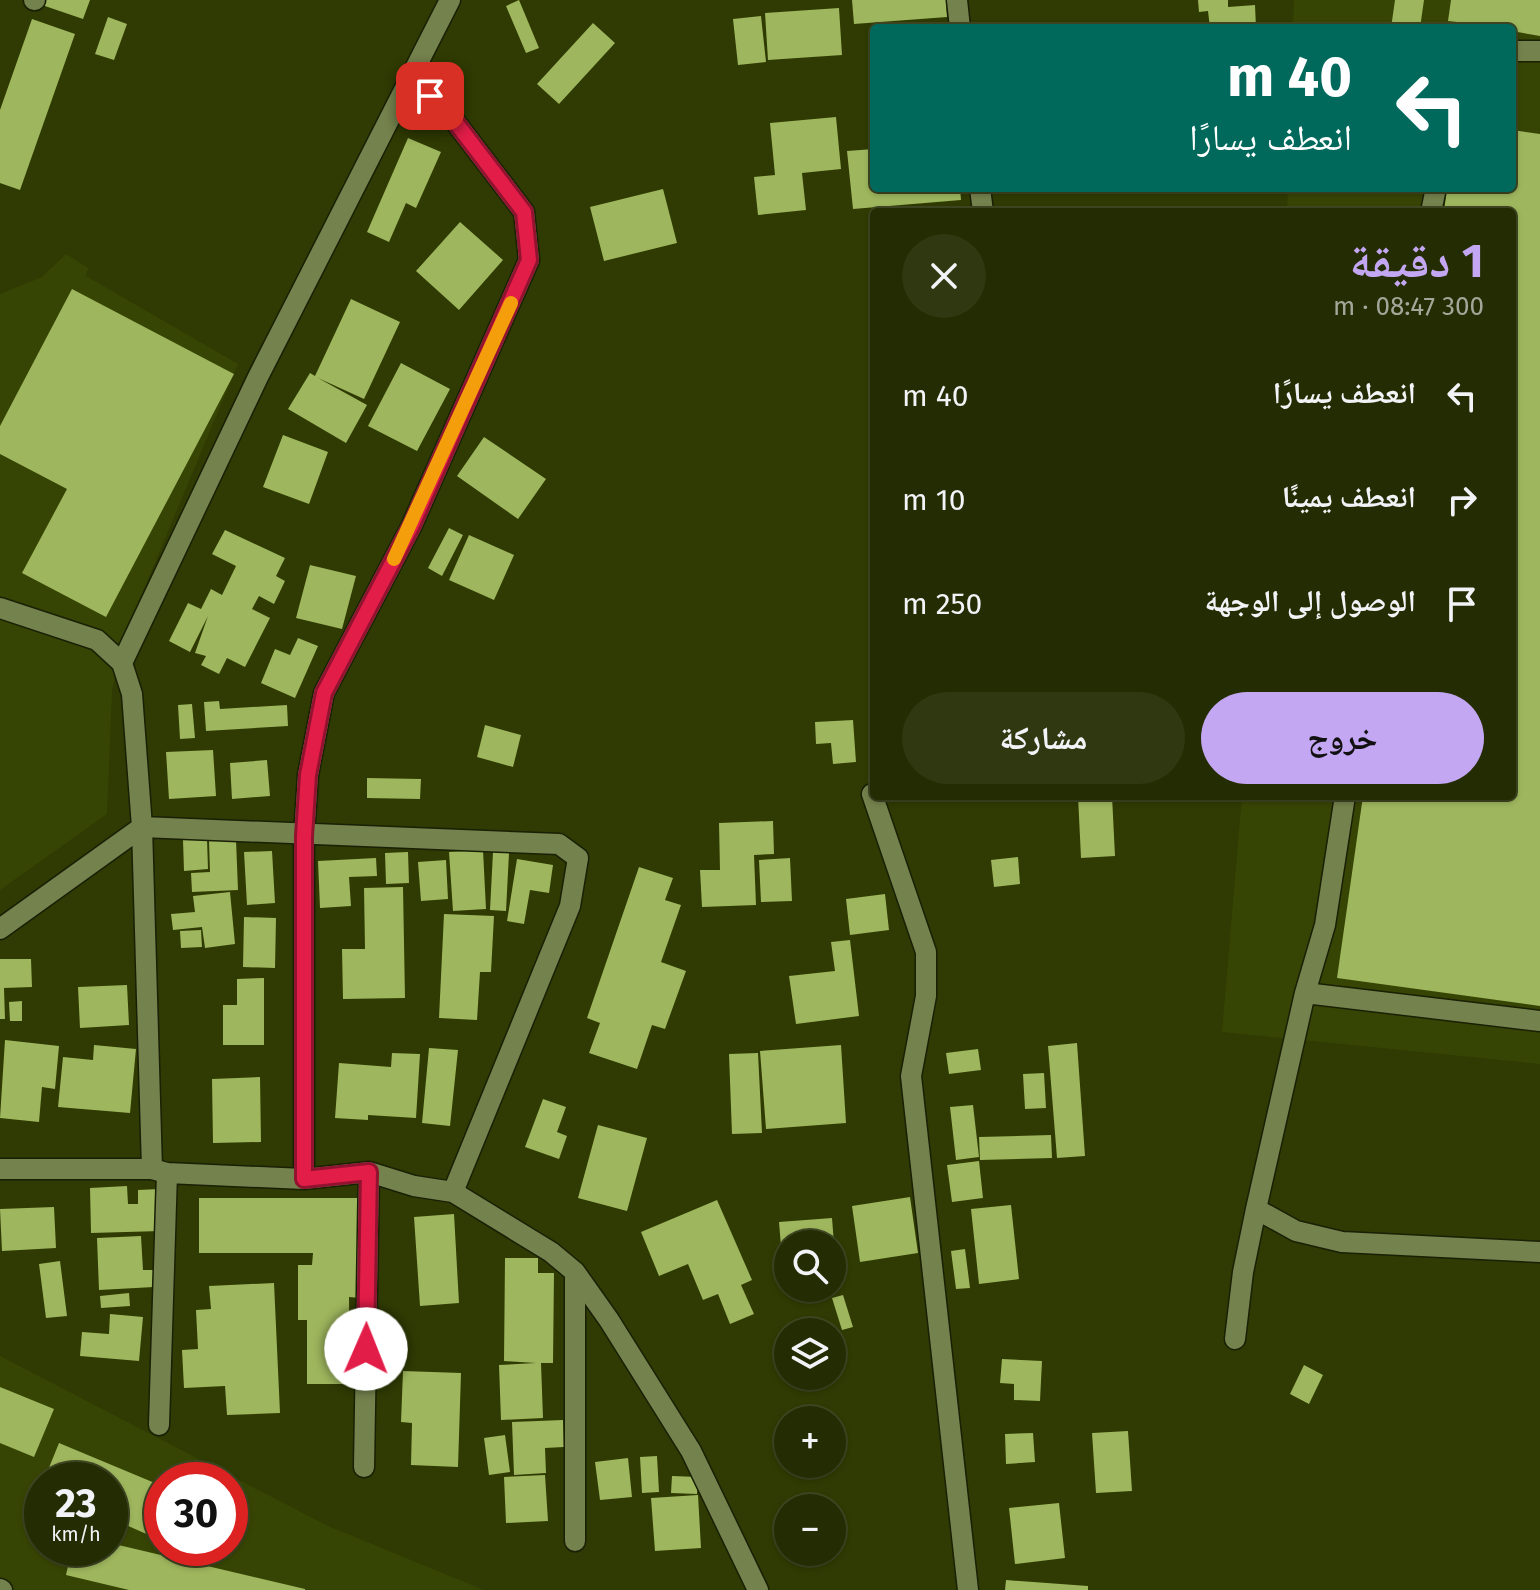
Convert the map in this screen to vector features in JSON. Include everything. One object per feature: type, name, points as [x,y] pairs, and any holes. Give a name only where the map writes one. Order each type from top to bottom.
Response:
[{"type":"street","points":[[122,663],[258,377],[450,0]]},
{"type":"street","points":[[957,0],[960,24]]},
{"type":"street","points":[[1516,51],[1540,51]]},
{"type":"street","points":[[304,1179],[304,836],[308,775],[324,693],[412,525],[529,260],[524,212],[450,115],[411,78]]},
{"type":"street","points":[[0,608],[97,640],[122,663],[132,694],[142,827],[159,1171],[159,1425]]},
{"type":"street","points":[[874,800],[926,952],[926,996],[911,1076],[968,1590]]},
{"type":"street","points":[[1235,1339],[1243,1272],[1256,1209],[1305,993],[1325,925],[1344,800]]},
{"type":"street","points":[[0,929],[142,827],[559,844],[578,858],[570,906],[453,1192]]},
{"type":"street","points":[[1305,993],[1540,1021]]},
{"type":"street","points":[[0,1169],[159,1171],[304,1179],[369,1172],[414,1186],[453,1192],[551,1252],[575,1272],[609,1320],[691,1451],[758,1590]]},
{"type":"street","points":[[364,1467],[369,1172]]},
{"type":"street","points":[[1256,1209],[1296,1231],[1342,1242],[1540,1252]]},
{"type":"street","points":[[575,1272],[575,1541]]},
{"type":"shaded area","points":[[1294,0],[1540,0],[1540,1064],[1222,1032],[1242,800],[1516,800],[1516,208],[1287,208],[1288,192],[1516,192],[1516,24],[1293,24]]},
{"type":"shaded area","points":[[66,254],[88,268],[86,276],[238,364],[125,634],[112,690],[107,814],[0,890],[0,294],[42,277]]},
{"type":"shaded area","points":[[0,1356],[205,1462],[144,1462],[144,1566],[248,1566],[248,1485],[328,1526],[484,1590],[0,1590]]},
{"type":"building","points":[[44,0],[90,0],[83,19],[42,5]]},
{"type":"building","points":[[519,0],[539,48],[526,53],[506,6]]},
{"type":"building","points":[[852,0],[946,0],[947,17],[854,24]]},
{"type":"building","points":[[1198,0],[1228,0],[1228,7],[1255,5],[1256,24],[1210,24],[1208,11],[1199,12]]},
{"type":"building","points":[[1395,0],[1424,0],[1421,24],[1392,24]]},
{"type":"building","points":[[1451,0],[1540,0],[1540,36],[1516,32],[1516,24],[1448,21]]},
{"type":"building","points":[[839,8],[842,55],[768,60],[765,13]]},
{"type":"building","points":[[761,16],[766,62],[738,65],[733,19]]},
{"type":"building","points":[[108,17],[127,24],[114,60],[95,54]]},
{"type":"building","points":[[32,19],[75,34],[20,190],[0,183],[0,110]]},
{"type":"building","points":[[593,23],[615,43],[559,104],[537,84]]},
{"type":"building","points":[[836,117],[841,169],[802,173],[806,210],[758,215],[754,177],[775,175],[770,123]]},
{"type":"building","points":[[1516,131],[1540,134],[1540,1006],[1337,978],[1362,800],[1516,800],[1516,208],[1444,208],[1446,192],[1516,192]]},
{"type":"building","points":[[408,138],[441,152],[416,208],[406,203],[389,242],[367,232]]},
{"type":"building","points":[[870,149],[870,192],[960,192],[961,200],[853,209],[847,151]]},
{"type":"building","points":[[663,189],[677,243],[604,261],[590,207]]},
{"type":"building","points":[[460,222],[503,260],[459,310],[416,271]]},
{"type":"building","points":[[72,289],[234,374],[106,617],[22,573],[67,489],[0,454],[0,426]]},
{"type":"building","points":[[351,299],[400,322],[364,399],[318,378],[367,405],[346,443],[288,409],[310,373],[315,376]]},
{"type":"building","points":[[401,363],[450,389],[417,451],[368,426]]},
{"type":"building","points":[[283,435],[328,452],[309,504],[263,487]]},
{"type":"building","points":[[484,437],[546,479],[518,519],[457,476]]},
{"type":"building","points":[[449,528],[463,535],[442,576],[428,568]]},
{"type":"building","points":[[225,530],[285,558],[276,576],[285,581],[274,604],[259,596],[252,609],[270,618],[245,667],[227,658],[219,674],[201,665],[206,656],[195,653],[208,616],[190,652],[169,641],[188,603],[201,609],[211,589],[222,595],[236,566],[212,554]]},
{"type":"building","points":[[469,535],[514,555],[494,600],[449,580]]},
{"type":"building","points":[[310,565],[356,576],[342,629],[296,618]]},
{"type":"building","points":[[298,638],[318,646],[295,698],[261,683],[275,649],[290,655]]},
{"type":"building","points":[[219,701],[220,709],[287,705],[288,726],[206,731],[204,702]]},
{"type":"building","points":[[192,704],[195,738],[180,739],[178,705]]},
{"type":"building","points":[[853,720],[856,762],[833,764],[831,743],[816,744],[815,722]]},
{"type":"building","points":[[485,725],[521,735],[513,767],[477,757]]},
{"type":"building","points":[[213,750],[216,796],[169,799],[166,752]]},
{"type":"building","points":[[267,760],[270,796],[232,799],[230,763]]},
{"type":"building","points":[[367,778],[421,779],[420,799],[367,798]]},
{"type":"building","points":[[1078,800],[1112,800],[1115,856],[1081,858]]},
{"type":"building","points":[[773,821],[774,854],[754,855],[756,905],[702,907],[700,870],[720,870],[719,823]]},
{"type":"building","points":[[207,839],[208,869],[184,871],[183,840]]},
{"type":"building","points":[[236,840],[238,890],[192,892],[191,873],[210,872],[209,841]]},
{"type":"building","points":[[483,850],[486,909],[453,911],[449,852]]},
{"type":"building","points":[[272,851],[275,903],[247,905],[244,852]]},
{"type":"building","points":[[408,852],[409,883],[386,884],[385,853]]},
{"type":"building","points":[[493,852],[509,853],[506,911],[490,910]]},
{"type":"building","points":[[1018,857],[1020,884],[994,887],[991,860]]},
{"type":"building","points":[[376,858],[377,876],[349,877],[351,906],[320,908],[318,861]]},
{"type":"building","points":[[790,858],[792,901],[761,902],[759,860]]},
{"type":"building","points":[[517,859],[553,865],[549,893],[530,890],[524,924],[507,921]]},
{"type":"building","points":[[446,860],[448,899],[421,901],[418,862]]},
{"type":"building","points":[[639,867],[673,878],[665,900],[681,905],[661,962],[686,971],[665,1029],[652,1025],[637,1069],[589,1053],[600,1023],[587,1018]]},
{"type":"building","points":[[403,887],[405,998],[343,999],[342,949],[365,949],[364,888]]},
{"type":"building","points":[[230,892],[235,944],[205,948],[202,927],[173,930],[171,914],[195,912],[193,896]]},
{"type":"building","points":[[885,894],[889,930],[850,935],[846,899]]},
{"type":"building","points":[[444,914],[494,916],[491,972],[480,972],[477,1020],[439,1018]]},
{"type":"building","points":[[244,917],[276,918],[275,968],[243,967]]},
{"type":"building","points":[[201,930],[202,947],[181,948],[180,931]]},
{"type":"building","points":[[850,940],[859,1016],[796,1024],[789,976],[835,971],[831,942]]},
{"type":"building","points":[[0,959],[31,959],[32,987],[4,988],[5,1019],[0,1019]]},
{"type":"building","points":[[264,978],[264,1045],[223,1045],[223,1005],[237,1005],[237,979]]},
{"type":"building","points":[[127,985],[129,1025],[80,1028],[78,987]]},
{"type":"building","points":[[22,1001],[22,1021],[10,1021],[9,1002]]},
{"type":"building","points":[[5,1040],[59,1046],[55,1089],[42,1087],[39,1122],[0,1118]]},
{"type":"building","points":[[1077,1043],[1085,1156],[1057,1158],[1048,1046]]},
{"type":"building","points":[[94,1045],[136,1049],[130,1113],[58,1107],[63,1057],[93,1060]]},
{"type":"building","points":[[841,1045],[846,1123],[766,1129],[760,1051]]},
{"type":"building","points":[[429,1048],[458,1050],[450,1126],[422,1123]]},
{"type":"building","points":[[978,1049],[981,1070],[949,1074],[946,1053]]},
{"type":"building","points":[[392,1053],[420,1054],[416,1118],[368,1115],[368,1120],[335,1118],[339,1063],[391,1067]]},
{"type":"building","points":[[758,1053],[762,1133],[732,1134],[729,1054]]},
{"type":"building","points":[[1044,1073],[1046,1108],[1025,1109],[1023,1074]]},
{"type":"building","points":[[260,1077],[261,1142],[213,1143],[212,1079]]},
{"type":"building","points":[[543,1099],[566,1107],[557,1132],[567,1136],[559,1159],[525,1147]]},
{"type":"building","points":[[973,1105],[979,1157],[956,1160],[950,1107]]},
{"type":"building","points":[[598,1125],[647,1138],[627,1211],[578,1198]]},
{"type":"building","points":[[1051,1135],[1052,1158],[980,1160],[979,1137]]},
{"type":"building","points":[[979,1161],[983,1198],[952,1202],[947,1165]]},
{"type":"building","points":[[127,1186],[128,1204],[138,1204],[138,1190],[160,1189],[161,1231],[91,1233],[90,1188]]},
{"type":"building","points":[[910,1197],[918,1253],[860,1262],[852,1206]]},
{"type":"building","points":[[199,1198],[360,1198],[360,1298],[349,1297],[350,1384],[307,1384],[307,1320],[298,1320],[298,1265],[312,1265],[313,1253],[199,1253]]},
{"type":"building","points":[[717,1200],[752,1280],[741,1285],[754,1314],[730,1324],[718,1294],[703,1300],[688,1264],[659,1276],[641,1232]]},
{"type":"building","points":[[1011,1205],[1019,1279],[979,1284],[971,1209]]},
{"type":"building","points":[[54,1207],[56,1248],[2,1251],[0,1209]]},
{"type":"building","points":[[454,1214],[459,1303],[420,1306],[414,1217]]},
{"type":"building","points":[[832,1218],[833,1230],[780,1230],[779,1222]]},
{"type":"building","points":[[141,1236],[143,1270],[154,1270],[154,1287],[99,1290],[97,1238]]},
{"type":"building","points":[[965,1249],[970,1288],[956,1289],[951,1251]]},
{"type":"building","points":[[505,1258],[538,1258],[538,1273],[554,1273],[553,1363],[541,1363],[543,1418],[501,1420],[499,1365],[536,1363],[504,1361]]},
{"type":"building","points":[[60,1261],[67,1316],[46,1318],[39,1264]]},
{"type":"building","points":[[274,1283],[280,1413],[227,1415],[225,1386],[184,1388],[182,1350],[198,1349],[196,1310],[211,1309],[209,1286]]},
{"type":"building","points":[[129,1293],[130,1306],[101,1308],[100,1296]]},
{"type":"building","points":[[833,1302],[845,1302],[853,1327],[846,1329],[846,1318],[838,1318]]},
{"type":"building","points":[[110,1314],[143,1317],[139,1361],[80,1356],[82,1332],[109,1334]]},
{"type":"building","points":[[1002,1359],[1042,1361],[1040,1401],[1014,1400],[1014,1384],[1000,1383]]},
{"type":"building","points":[[1304,1365],[1323,1375],[1309,1404],[1290,1394]]},
{"type":"building","points":[[403,1371],[461,1373],[458,1467],[411,1465],[412,1423],[401,1422]]},
{"type":"building","points":[[0,1387],[54,1409],[34,1457],[0,1443]]},
{"type":"building","points":[[563,1420],[564,1447],[545,1448],[546,1473],[514,1475],[512,1422]]},
{"type":"building","points":[[1128,1431],[1132,1491],[1096,1493],[1092,1433]]},
{"type":"building","points":[[1033,1433],[1035,1462],[1006,1464],[1005,1434]]},
{"type":"building","points":[[505,1435],[510,1472],[489,1475],[484,1438]]},
{"type":"building","points":[[59,1443],[105,1462],[51,1462]]},
{"type":"building","points":[[657,1456],[659,1492],[642,1493],[640,1457]]},
{"type":"building","points":[[628,1458],[632,1497],[600,1500],[595,1462]]},
{"type":"building","points":[[128,1472],[144,1478],[144,1533],[128,1526]]},
{"type":"building","points":[[545,1475],[548,1521],[506,1523],[504,1477]]},
{"type":"building","points":[[672,1476],[698,1477],[697,1494],[671,1493]]},
{"type":"building","points":[[698,1495],[701,1548],[655,1551],[651,1498]]},
{"type":"building","points":[[1059,1503],[1065,1558],[1015,1564],[1009,1508]]},
{"type":"building","points":[[128,1547],[144,1551],[144,1566],[208,1566],[305,1590],[129,1590],[66,1575],[68,1566],[128,1566]]},
{"type":"building","points":[[1006,1580],[1088,1586],[1088,1590],[1005,1590]]},
{"type":"slow traffic","points":[[394,559],[511,303]]},
{"type":"route","points":[[366,1349],[369,1172],[304,1179],[304,836],[308,775],[324,693],[412,525],[529,260],[524,212],[450,115],[430,96]]}]
